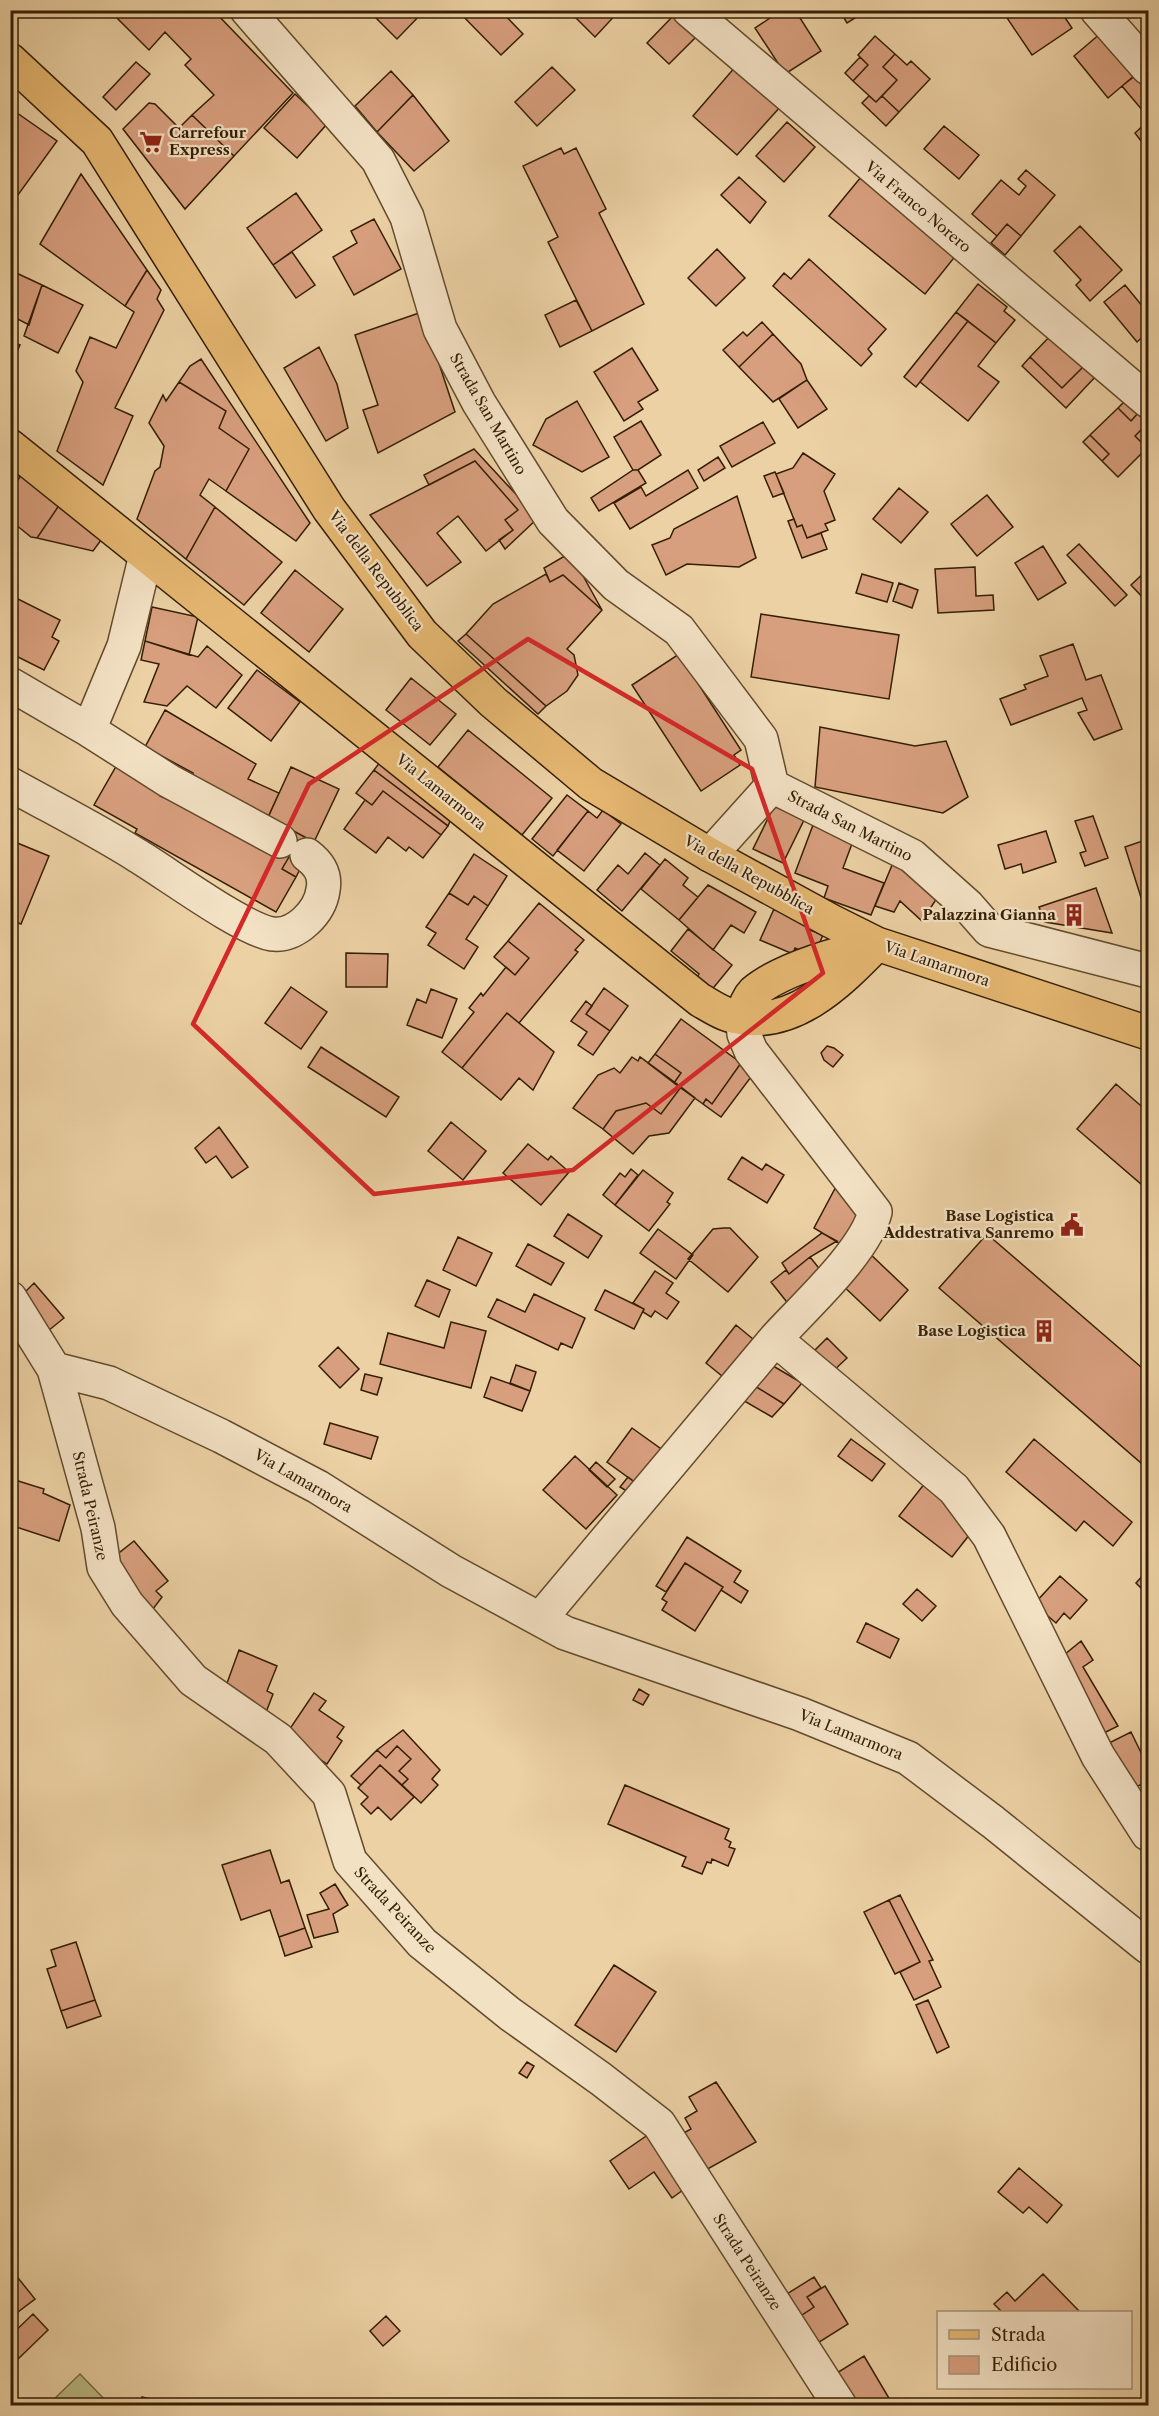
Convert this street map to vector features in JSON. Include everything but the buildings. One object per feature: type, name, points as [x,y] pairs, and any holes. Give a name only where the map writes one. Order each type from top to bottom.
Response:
[{"type":"main road","name":"Via della Repubblica","points":[[10,60],[97,141],[329,508],[422,634],[493,702],[591,784],[710,855],[877,944]]},
{"type":"main road","name":"Via Lamarmora","points":[[10,446],[674,981],[715,1009],[742,1017]]},
{"type":"main road","name":"Via Lamarmora","points":[[877,944],[1149,1033]]},
{"type":"main road","points":[[742,1017],[745,1004],[753,993],[769,983],[838,953],[877,944]]},
{"type":"street","name":"Strada San Martino","points":[[247,10],[378,160],[407,217],[440,329],[479,403],[553,521],[616,585],[679,630],[761,739],[772,786]]},
{"type":"street","name":"Via Franco Norero","points":[[689,10],[1149,401]]},
{"type":"street","points":[[1097,10],[1149,68]]},
{"type":"street","points":[[89,730],[124,646],[146,555]]},
{"type":"street","points":[[10,684],[170,781],[318,863],[324,876],[323,891],[316,908],[294,930],[282,934],[270,933],[249,925],[136,855],[10,784]]},
{"type":"street","name":"Strada San Martino","points":[[710,855],[772,786]]},
{"type":"street","name":"Strada San Martino","points":[[772,786],[912,856],[989,930],[1149,971]]},
{"type":"street","points":[[540,1619],[775,1340],[857,1248],[872,1226],[875,1212],[868,1200],[751,1052],[744,1034],[742,1017]]},
{"type":"street","name":"Strada Peiranze","points":[[10,1298],[54,1369],[98,1528],[104,1567],[127,1604],[193,1680],[278,1739],[329,1794],[350,1862],[422,1943],[510,2014],[659,2124],[840,2406]]},
{"type":"street","points":[[775,1340],[954,1489],[990,1536],[1098,1756],[1149,1834]]},
{"type":"street","name":"Via Lamarmora","points":[[54,1369],[109,1383],[221,1436],[318,1487],[451,1571],[565,1633],[800,1714],[908,1758],[993,1822],[1149,1947]]},
{"type":"highlighted area","points":[[528,639],[752,769],[823,973],[573,1170],[374,1194],[193,1024],[309,784]]},
{"type":"shaded area","points":[[80,2374],[110,2405],[48,2405]]},
{"type":"place","name":"Carrefour Express","points":[[151,142]]},
{"type":"place","name":"Palazzina Gianna","points":[[1074,915]]},
{"type":"place","name":"Base Logistica Addestrativa Sanremo","points":[[1072,1225]]},
{"type":"place","name":"Base Logistica","points":[[1044,1331]]}]
